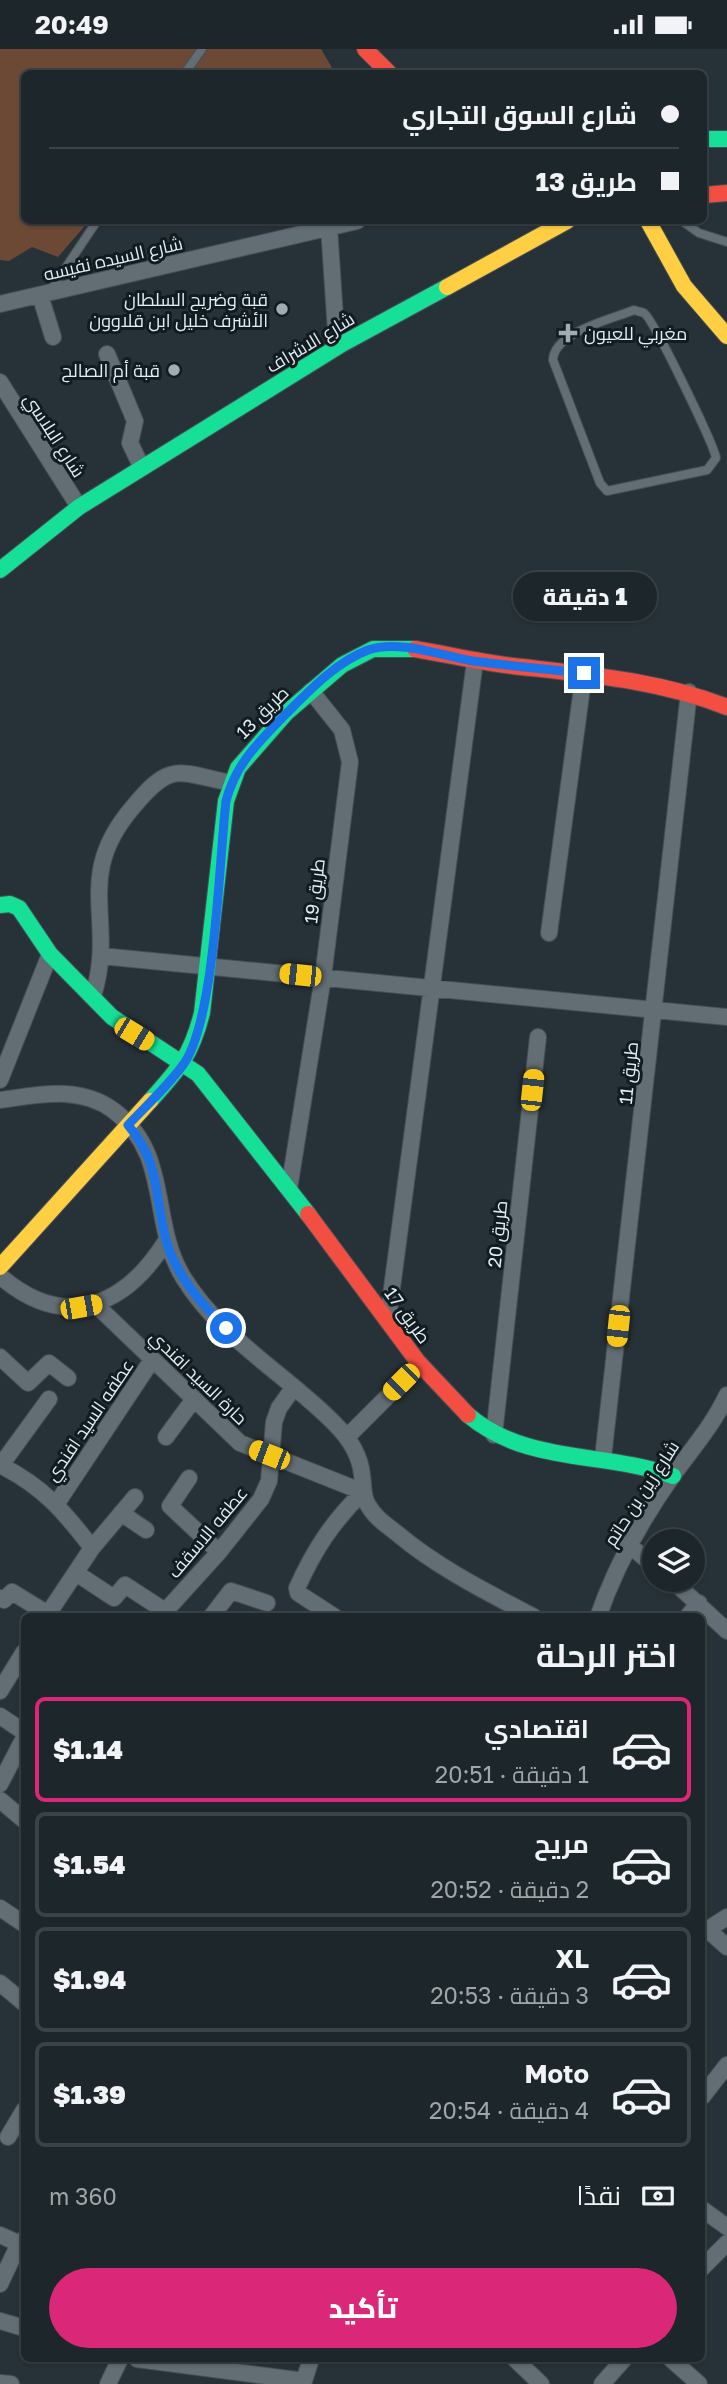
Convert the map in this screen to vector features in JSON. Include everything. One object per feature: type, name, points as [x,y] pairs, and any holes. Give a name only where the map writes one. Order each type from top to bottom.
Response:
[{"type":"street","points":[[365,49],[386,70]]},
{"type":"street","points":[[707,139],[727,139]]},
{"type":"street","points":[[707,195],[727,193]]},
{"type":"street","name":"شارع السيده نفيسه","points":[[0,304],[343,224]]},
{"type":"street","name":"شارع الاشراف","points":[[0,570],[79,507],[337,347],[562,224]]},
{"type":"street","points":[[650,224],[684,286],[727,336]]},
{"type":"street","points":[[329,227],[337,347]]},
{"type":"street","points":[[44,294],[53,337]]},
{"type":"street","points":[[107,354],[135,421],[130,443],[142,468]]},
{"type":"street","name":"شارع البلاسي","points":[[0,382],[79,507]]},
{"type":"street","name":"طريق 13","points":[[184,1064],[196,1037],[209,966],[231,783],[245,757],[311,691],[350,658],[371,649],[395,647],[475,661],[584,673],[689,692],[727,707]]},
{"type":"street","points":[[388,1318],[475,661]]},
{"type":"street","points":[[549,933],[584,673]]},
{"type":"street","name":"طريق 19","points":[[289,1189],[323,977],[350,762],[342,730],[311,691]]},
{"type":"street","name":"طريق 11","points":[[603,1458],[689,692]]},
{"type":"street","points":[[93,996],[101,955],[99,870],[106,846],[118,824],[151,784],[167,773],[177,772],[231,783]]},
{"type":"street","name":"طريق 17","points":[[0,905],[10,904],[19,908],[50,954],[93,996],[134,1034],[184,1064],[214,1091],[388,1318],[420,1364],[466,1414],[494,1435],[519,1447],[545,1453],[634,1463],[673,1476]]},
{"type":"street","points":[[0,1080],[50,954]]},
{"type":"street","points":[[101,955],[727,1017]]},
{"type":"street","name":"طريق 20","points":[[494,1435],[538,1037]]},
{"type":"street","points":[[0,1266],[184,1064]]},
{"type":"street","points":[[0,1100],[74,1094],[113,1110],[128,1125],[151,1159],[166,1241],[184,1278],[215,1318],[347,1437],[360,1463],[363,1492],[374,1513],[428,1559],[527,1613]]},
{"type":"street","points":[[0,1276],[25,1296],[43,1304],[62,1307],[96,1305],[136,1278],[166,1241]]},
{"type":"street","name":"حارة السيد افندي","points":[[96,1305],[240,1443],[363,1492]]},
{"type":"street","points":[[0,1357],[24,1382],[34,1379],[49,1363],[68,1378]]},
{"type":"street","name":"عطفه السيد افندي","points":[[57,1503],[152,1360]]},
{"type":"street","points":[[347,1437],[420,1364]]},
{"type":"street","name":"عطفه الاسقف","points":[[163,1613],[219,1552],[266,1490],[269,1481],[269,1455],[277,1415],[294,1387]]},
{"type":"street","name":"شارع زين بن حاتم","points":[[604,1613],[628,1544],[673,1476],[717,1417],[727,1395]]},
{"type":"street","points":[[49,1399],[0,1465],[20,1475],[57,1503],[92,1548]]},
{"type":"street","points":[[166,1437],[194,1399]]},
{"type":"street","points":[[189,1478],[170,1506],[219,1552]]},
{"type":"street","points":[[325,1613],[297,1591],[312,1553],[336,1519],[363,1492]]},
{"type":"street","points":[[49,1613],[92,1548],[135,1497]]},
{"type":"street","points":[[121,1513],[146,1530]]},
{"type":"street","points":[[628,1544],[642,1556]]},
{"type":"street","points":[[76,1573],[114,1598],[124,1585],[161,1613]]},
{"type":"street","points":[[215,1613],[231,1591],[267,1603]]},
{"type":"street","points":[[0,1598],[4,1600],[12,1592],[43,1613]]},
{"type":"street","points":[[686,1592],[727,1631]]},
{"type":"street","points":[[691,1613],[699,1604]]},
{"type":"street","points":[[0,1691],[21,1657]]},
{"type":"street","points":[[0,1716],[21,1730]]},
{"type":"street","points":[[0,1784],[21,1744]]},
{"type":"street","points":[[0,1800],[21,1818]]},
{"type":"street","points":[[0,1908],[21,1922]]},
{"type":"street","points":[[727,1917],[705,1932],[727,1947]]},
{"type":"street","points":[[0,1983],[21,2001]]},
{"type":"street","points":[[705,2094],[727,2065]]},
{"type":"street","points":[[21,2114],[4,2136],[21,2141]]},
{"type":"street","points":[[705,2211],[727,2227]]},
{"type":"street","points":[[0,2235],[21,2241]]},
{"type":"street","points":[[0,2284],[21,2243]]},
{"type":"street","points":[[705,2264],[727,2243]]},
{"type":"street","points":[[0,2321],[21,2327]]},
{"type":"street","points":[[108,2384],[118,2362]]},
{"type":"street","points":[[187,2362],[220,2364],[304,2383],[310,2362]]},
{"type":"street","points":[[517,2362],[541,2384]]},
{"type":"street","points":[[602,2384],[619,2362]]},
{"type":"street","points":[[674,2362],[699,2384]]},
{"type":"street","points":[[0,2382],[11,2384]]},
{"type":"lane","points":[[187,70],[202,49]]},
{"type":"lane","points":[[44,294],[95,224]]},
{"type":"lane","points":[[686,224],[699,233],[727,242]]},
{"type":"lane","points":[[716,459],[714,445],[690,403],[663,340],[645,313],[634,310],[581,331],[556,346],[553,360],[603,488],[613,491],[707,470],[716,459],[727,457]]},
{"type":"shaded area","points":[[0,49],[321,49],[333,70],[21,70],[21,224],[86,224],[58,257],[32,247],[9,261],[0,260]]},
{"type":"traffic: fast","points":[[707,139],[727,139]]},
{"type":"traffic: fast","points":[[0,570],[79,507],[342,344],[447,287]]},
{"type":"traffic: fast","points":[[150,1101],[183,1061],[202,1013],[226,801],[238,768],[286,713],[342,665],[373,649],[415,649]]},
{"type":"traffic: fast","points":[[0,905],[10,904],[19,908],[50,954],[112,1017],[198,1074],[308,1214]]},
{"type":"traffic: fast","points":[[468,1415],[491,1431],[541,1450],[647,1468],[673,1476]]},
{"type":"traffic: slow","points":[[447,287],[562,224]]},
{"type":"traffic: slow","points":[[650,224],[684,286],[727,336]]},
{"type":"traffic: slow","points":[[0,1267],[150,1101]]},
{"type":"traffic: jam","points":[[365,49],[386,70]]},
{"type":"traffic: jam","points":[[707,195],[727,193]]},
{"type":"traffic: jam","points":[[415,649],[645,684],[727,707]]},
{"type":"traffic: jam","points":[[308,1214],[418,1362],[468,1415]]},
{"type":"place","name":"قبة وضريح السلطان الأشرف خليل ابن قلاوون","points":[[282,309]]},
{"type":"place","name":"مغربي للعيون","points":[[568,333]]},
{"type":"place","name":"قبة أم الصالح","points":[[174,370]]},
{"type":"route","points":[[226,1328],[196,1295],[174,1260],[166,1241],[157,1179],[151,1159],[142,1141],[128,1125],[184,1064],[196,1037],[206,989],[226,801],[236,771],[245,757],[295,705],[350,658],[371,649],[395,647],[475,661],[584,673]]}]
